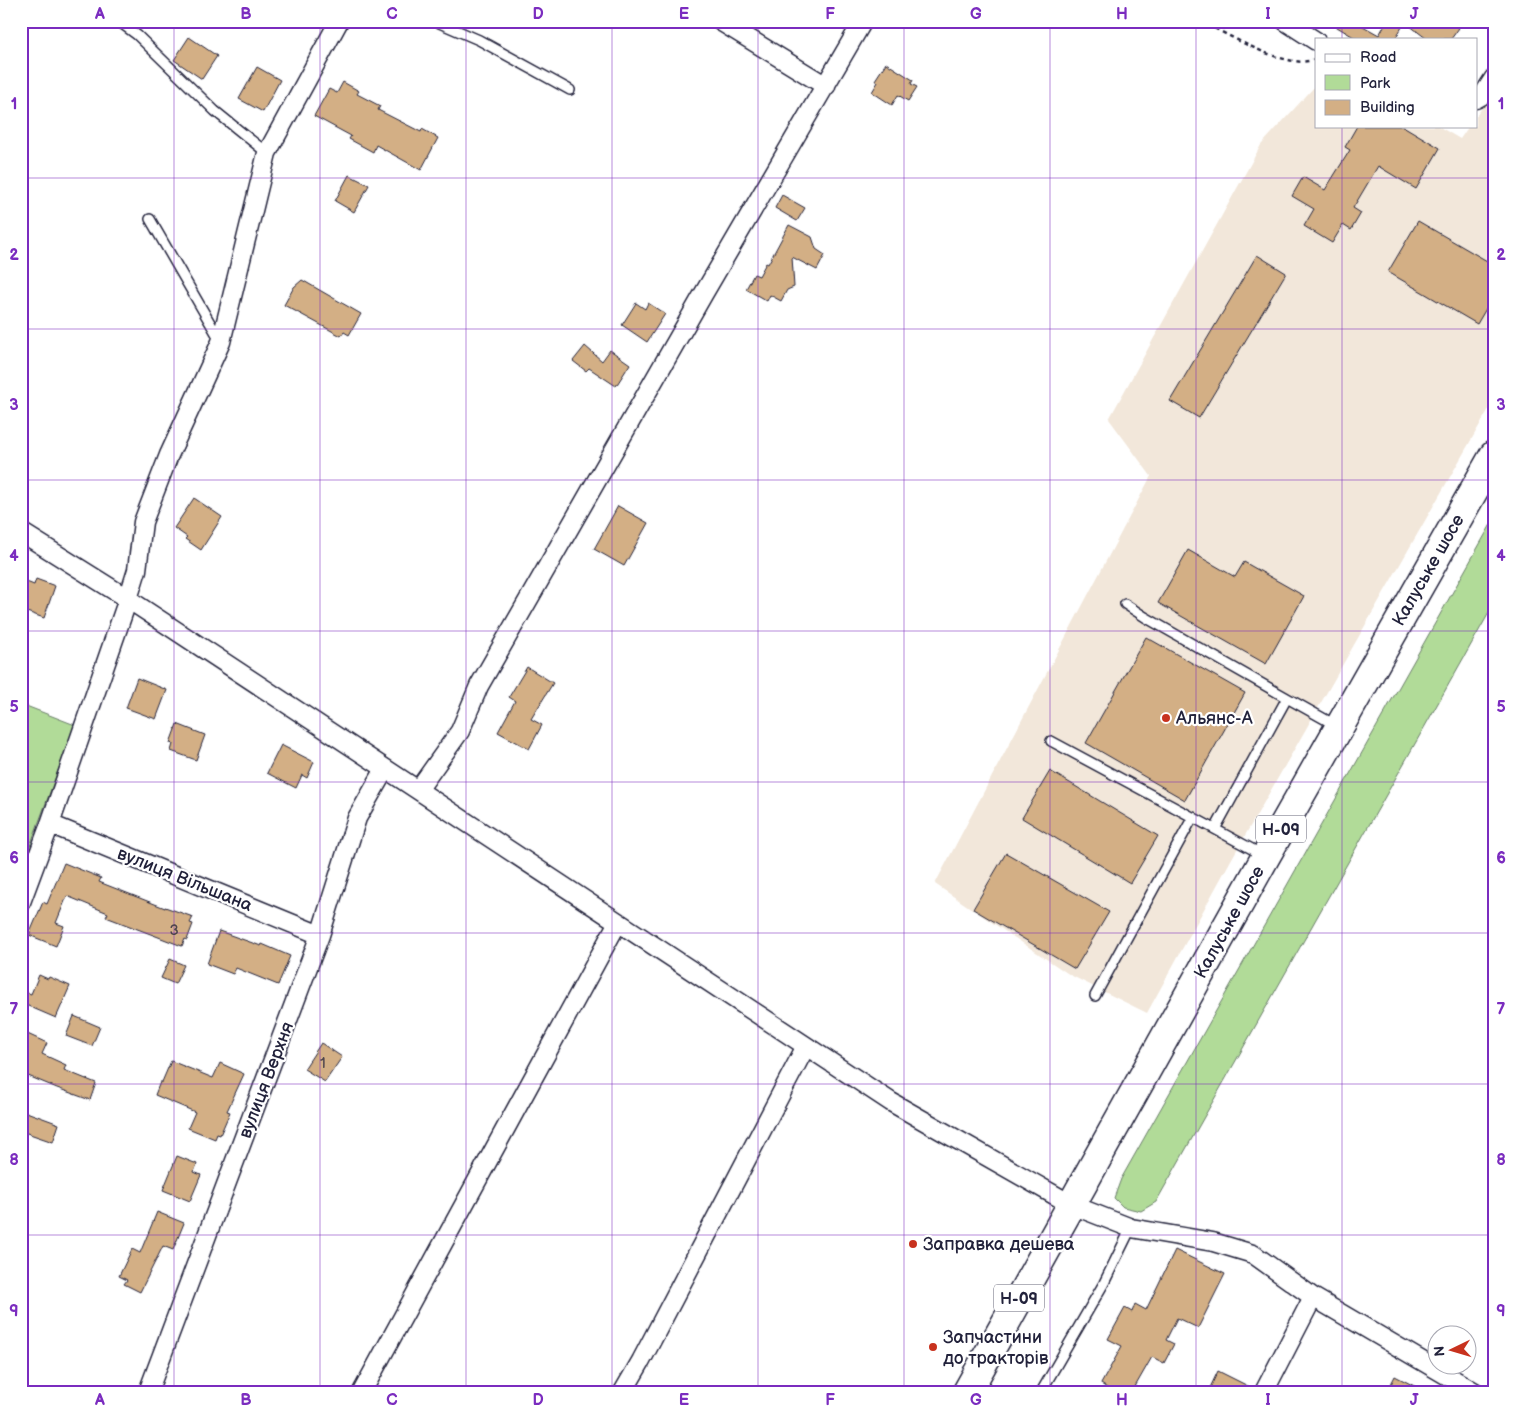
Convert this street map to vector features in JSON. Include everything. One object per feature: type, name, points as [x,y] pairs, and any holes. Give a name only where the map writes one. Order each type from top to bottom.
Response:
[{"type":"main road","name":"Калуське шосе","points":[[967,1392],[1266,856],[1494,455]]},
{"type":"street","points":[[21,902],[128,599],[137,570],[143,522],[169,455],[221,342],[267,153],[339,21]]},
{"type":"street","points":[[720,21],[826,86]]},
{"type":"street","points":[[418,790],[460,731],[494,660],[689,319],[863,21]]},
{"type":"street","points":[[1285,21],[1315,40]]},
{"type":"street","points":[[1478,98],[1494,78]]},
{"type":"street","points":[[21,532],[128,599],[891,1102],[1072,1205],[1131,1228],[1213,1242],[1254,1254],[1313,1297],[1475,1392]]},
{"type":"street","name":"вулиця Верхня","points":[[148,1392],[320,935],[357,818],[385,769]]},
{"type":"street","name":"вулиця Вільшана","points":[[50,824],[320,935]]},
{"type":"street","points":[[362,1392],[618,922]]},
{"type":"street","points":[[623,1392],[646,1352],[806,1046]]},
{"type":"street","points":[[1264,1392],[1313,1297]]},
{"type":"lane","points":[[118,21],[138,35],[215,111],[267,153]]},
{"type":"lane","points":[[435,21],[478,40],[570,90]]},
{"type":"lane","points":[[150,220],[221,342]]},
{"type":"lane","points":[[1125,604],[1339,727]]},
{"type":"lane","points":[[1215,829],[1287,698]]},
{"type":"lane","points":[[1051,741],[1266,856]]},
{"type":"lane","points":[[1094,996],[1193,817]]},
{"type":"lane","points":[[1041,1392],[1104,1283],[1131,1228]]},
{"type":"path","points":[[1201,21],[1274,57],[1294,62],[1312,62],[1315,59]]},
{"type":"shaded area","points":[[1315,86],[1315,128],[1441,128],[1460,139],[1468,128],[1478,128],[1478,113],[1494,92],[1494,400],[1231,860],[1147,1013],[1070,975],[935,884],[1151,476],[1109,419],[1261,145]]},
{"type":"green space","points":[[1494,519],[1494,604],[1156,1202],[1141,1211],[1123,1207],[1114,1198],[1121,1179]]},
{"type":"green space","points":[[21,704],[75,725],[21,870]]},
{"type":"building","points":[[1327,21],[1354,21],[1379,35],[1387,21],[1450,21],[1459,28],[1452,38],[1426,38],[1405,22],[1396,38],[1355,38]]},
{"type":"building","points":[[189,37],[217,56],[202,79],[174,60]]},
{"type":"building","points":[[886,63],[913,80],[911,84],[917,87],[908,101],[898,95],[892,105],[872,92],[878,82],[875,80]]},
{"type":"building","points":[[257,67],[280,80],[263,112],[239,99]]},
{"type":"building","points":[[343,82],[359,91],[357,94],[380,106],[378,110],[421,132],[422,129],[438,138],[421,170],[376,145],[373,152],[349,139],[351,136],[314,116],[329,89],[337,93]]},
{"type":"building","points":[[1356,128],[1406,128],[1440,148],[1416,189],[1378,166],[1353,208],[1361,213],[1351,230],[1343,225],[1332,243],[1304,226],[1314,209],[1292,196],[1303,177],[1325,190],[1350,150],[1345,147]]},
{"type":"building","points":[[349,175],[369,185],[354,212],[335,201]]},
{"type":"building","points":[[782,195],[805,208],[797,221],[775,208]]},
{"type":"building","points":[[1418,221],[1494,265],[1494,295],[1477,324],[1388,272]]},
{"type":"building","points":[[789,225],[812,237],[816,249],[825,255],[817,270],[792,257],[794,287],[787,290],[781,301],[770,295],[767,301],[746,289],[754,274],[759,276],[766,263],[768,264]]},
{"type":"building","points":[[1257,255],[1286,273],[1199,418],[1170,401]]},
{"type":"building","points":[[302,280],[361,314],[349,335],[344,332],[341,336],[284,305],[294,287]]},
{"type":"building","points":[[636,303],[645,309],[648,303],[665,314],[647,342],[622,325]]},
{"type":"building","points":[[585,346],[602,361],[610,350],[630,364],[616,386],[589,368],[586,371],[573,361]]},
{"type":"building","points":[[194,498],[222,517],[201,550],[185,539],[187,537],[174,528]]},
{"type":"building","points":[[618,506],[648,523],[624,566],[594,549]]},
{"type":"building","points":[[1188,550],[1235,577],[1244,562],[1304,596],[1266,664],[1158,603]]},
{"type":"building","points":[[36,579],[55,586],[44,618],[21,610],[21,588],[24,581],[34,585]]},
{"type":"building","name":"Альянс-А","points":[[1146,637],[1245,693],[1185,800],[1086,743]]},
{"type":"building","points":[[527,667],[553,683],[531,719],[542,725],[529,749],[498,732],[515,701],[509,697]]},
{"type":"building","points":[[137,678],[167,690],[156,719],[126,708]]},
{"type":"building","points":[[177,724],[205,735],[196,760],[171,751],[173,744],[170,743]]},
{"type":"building","points":[[281,745],[314,762],[307,778],[302,775],[296,788],[267,773]]},
{"type":"building","points":[[1050,771],[1158,836],[1130,883],[1022,818]]},
{"type":"building","points":[[1006,853],[1109,912],[1075,969],[973,909]]},
{"type":"building","points":[[64,863],[101,878],[99,882],[193,917],[190,923],[193,924],[187,940],[185,939],[182,946],[106,917],[108,913],[67,896],[56,923],[64,926],[56,946],[29,935],[43,902],[47,904]]},
{"type":"building","points":[[219,931],[261,946],[262,944],[290,956],[278,985],[236,968],[233,974],[207,964]]},
{"type":"building","points":[[170,959],[184,965],[175,984],[161,978]]},
{"type":"building","points":[[39,975],[70,986],[56,1018],[21,1003],[21,990],[31,994]]},
{"type":"building","points":[[74,1016],[100,1027],[92,1046],[66,1036]]},
{"type":"building","points":[[21,1031],[47,1043],[42,1054],[66,1065],[64,1070],[96,1083],[90,1100],[21,1073]]},
{"type":"building","points":[[321,1043],[342,1057],[325,1082],[304,1069]]},
{"type":"building","points":[[171,1061],[213,1078],[220,1063],[244,1074],[227,1111],[230,1112],[220,1135],[217,1134],[215,1139],[188,1128],[195,1112],[155,1095]]},
{"type":"building","points":[[21,1110],[59,1124],[53,1142],[21,1131]]},
{"type":"building","points":[[177,1156],[197,1164],[194,1172],[201,1175],[190,1201],[163,1190]]},
{"type":"building","points":[[157,1212],[184,1223],[173,1250],[163,1246],[140,1292],[124,1284],[127,1280],[119,1276],[132,1249],[140,1253]]},
{"type":"building","points":[[1175,1250],[1225,1274],[1198,1328],[1177,1318],[1166,1340],[1174,1344],[1164,1363],[1152,1357],[1132,1392],[1113,1392],[1101,1384],[1122,1346],[1108,1339],[1125,1308],[1132,1312],[1135,1304],[1146,1310]]},
{"type":"building","points":[[1218,1371],[1254,1389],[1253,1392],[1208,1392]]},
{"type":"building","points":[[1395,1376],[1426,1392],[1387,1392]]},
{"type":"place","name":"Альянс-А","points":[[1166,718]]},
{"type":"place","name":"Заправка дешева","points":[[913,1244]]},
{"type":"place","name":"Запчастини до тракторів","points":[[933,1347]]}]
